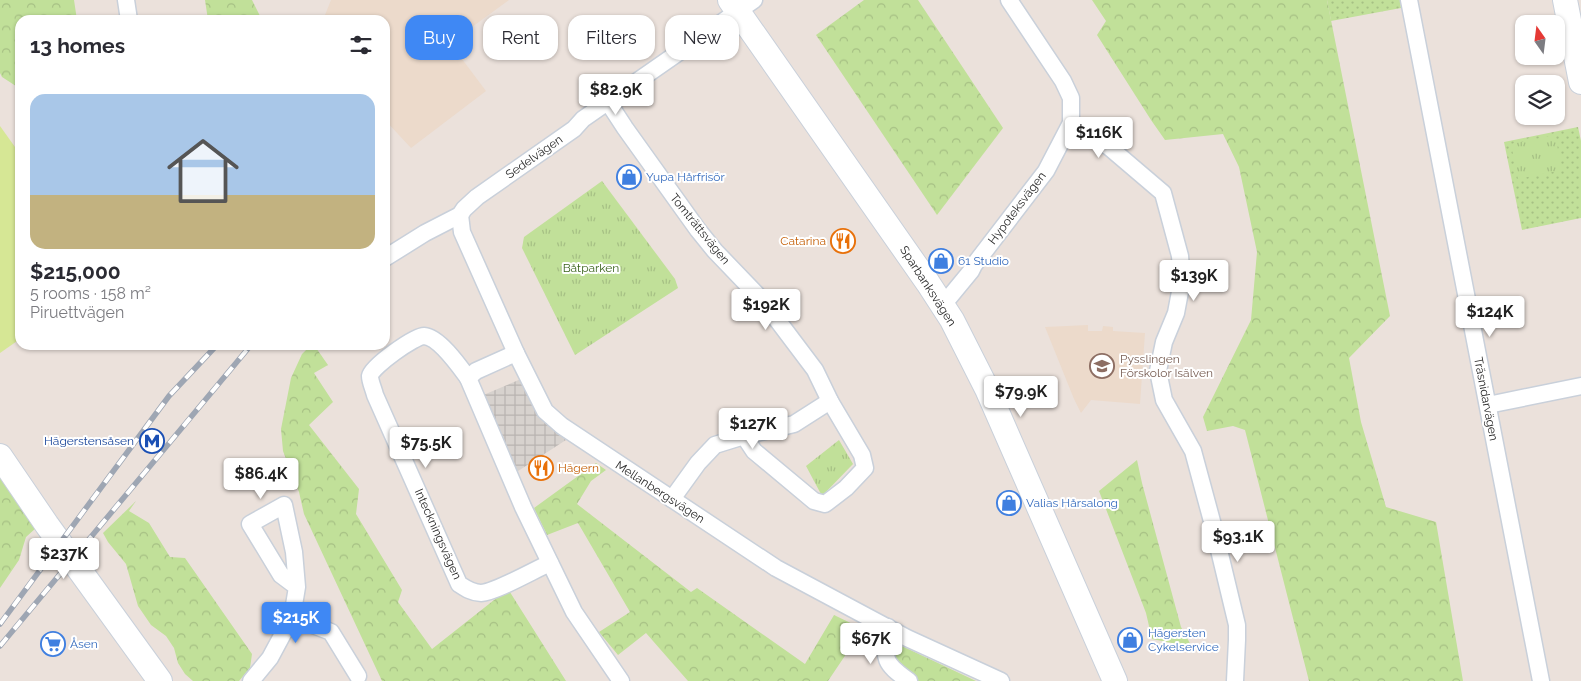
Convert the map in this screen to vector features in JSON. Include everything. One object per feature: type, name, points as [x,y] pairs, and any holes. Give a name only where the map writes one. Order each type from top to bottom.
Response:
[{"type":"street","points":[[126,0],[128,15]]},
{"type":"street","name":"Hypoteksvägen","points":[[943,304],[971,271],[1046,171],[1071,123],[1071,98],[1063,80],[1009,0]]},
{"type":"street","name":"Träsnidarvägen","points":[[1409,0],[1540,681]]},
{"type":"street","points":[[1565,0],[1578,52],[1581,82]]},
{"type":"street","name":"Sedelvägen","points":[[390,255],[425,232],[460,215],[477,197],[741,4]]},
{"type":"street","name":"Sparbanksvägen","points":[[741,4],[943,304],[970,354],[1116,681]]},
{"type":"street","name":"Tomträttsvägen","points":[[608,102],[698,230],[763,302],[815,370],[830,401],[862,455],[865,468],[846,488],[825,504],[814,501],[754,451],[744,436]]},
{"type":"street","points":[[1071,123],[1109,147],[1163,193],[1180,256],[1182,281],[1176,313],[1164,342],[1158,372],[1164,400],[1193,451],[1213,525],[1237,625],[1235,681]]},
{"type":"street","name":"Mellanbergsvägen","points":[[460,215],[462,232],[516,353],[545,411],[562,426],[776,568],[950,659],[1001,681]]},
{"type":"street","name":"Inteckningsvägen","points":[[550,563],[481,593],[467,590],[459,584],[375,395],[370,377],[373,370],[383,360],[415,338],[425,336],[432,339],[453,358],[468,378],[515,489],[574,612],[622,681]]},
{"type":"street","points":[[468,378],[476,370],[516,353]]},
{"type":"street","points":[[1488,405],[1581,386]]},
{"type":"street","points":[[672,500],[698,463],[715,445],[794,424],[830,401]]},
{"type":"street","points":[[0,456],[47,525],[160,681]]},
{"type":"street","points":[[251,681],[270,658],[292,617],[297,587]]},
{"type":"street","points":[[292,617],[332,632],[358,676]]},
{"type":"street","points":[[888,627],[885,649],[886,659],[892,669],[909,681]]},
{"type":"shaded area","points":[[331,0],[509,0],[488,15],[483,15],[483,19],[473,26],[473,15],[405,15],[405,60],[463,60],[486,91],[411,148],[390,125],[390,15],[325,15]]},
{"type":"shaded area","name":"Pysslingen Förskolor Isälven","points":[[1088,325],[1088,331],[1102,331],[1103,326],[1113,327],[1113,331],[1145,333],[1140,404],[1091,400],[1081,413],[1045,327]]},
{"type":"shaded area","points":[[521,379],[541,419],[566,440],[515,473],[481,396]]},
{"type":"green space","points":[[0,0],[74,0],[76,15],[15,15],[15,85],[2,77],[0,73]]},
{"type":"green space","points":[[205,0],[252,0],[260,15],[207,15]]},
{"type":"green space","points":[[864,0],[918,0],[1003,128],[937,215],[816,35]]},
{"type":"green space","points":[[1092,0],[1327,0],[1390,316],[1349,358],[1361,422],[1386,507],[1436,522],[1463,681],[1309,681],[1245,430],[1233,426],[1207,431],[1203,417],[1251,320],[1257,252],[1239,167],[1223,134],[1165,140],[1097,35],[1106,21]]},
{"type":"green space","points":[[1327,0],[1400,0],[1401,8],[1331,21]]},
{"type":"green space","points":[[0,126],[15,147],[15,342],[0,353]]},
{"type":"green space","points":[[1578,127],[1581,141],[1581,218],[1522,230],[1504,142]]},
{"type":"green space","points":[[1555,135],[1562,170],[1518,179],[1511,144]]},
{"type":"green space","name":"Båtparken","points":[[602,181],[675,279],[678,288],[575,355],[522,248],[524,237]]},
{"type":"green space","points":[[306,350],[318,350],[328,365],[314,373],[333,402],[309,425],[359,489],[356,514],[402,590],[398,602],[432,649],[508,589],[566,681],[382,681],[304,514],[299,492],[283,451],[281,429],[291,378],[302,354]]},
{"type":"green space","points":[[839,440],[853,464],[822,496],[806,466]]},
{"type":"green space","points":[[1137,460],[1181,627],[1192,647],[1152,639],[1146,613],[1099,491]]},
{"type":"green space","points":[[596,463],[606,470],[591,481],[577,504],[691,592],[697,588],[805,664],[834,615],[863,629],[828,681],[688,681],[646,633],[618,655],[599,632],[630,612],[578,523],[547,535],[534,508]]},
{"type":"green space","points":[[0,476],[36,528],[26,537],[19,560],[0,588]]},
{"type":"green space","points":[[136,501],[129,511],[149,523],[170,557],[185,558],[252,654],[250,668],[239,681],[193,681],[185,674],[178,663],[174,648],[166,636],[151,625],[138,606],[126,564],[103,533]]},
{"type":"green space","points":[[902,646],[976,681],[912,681],[895,669],[890,649]]},
{"type":"railway","points":[[0,624],[169,396],[212,350]]},
{"type":"railway","points":[[0,646],[247,350]]},
{"type":"place","name":"Yupa Hårfrisör","points":[[629,177]]},
{"type":"place","name":"Catarina","points":[[843,241]]},
{"type":"place","name":"61 Studio","points":[[941,261]]},
{"type":"place","name":"Pysslingen Förskolor Isälven","points":[[1102,366]]},
{"type":"place","name":"Hägerstensåsen","points":[[152,441]]},
{"type":"place","name":"Hägern","points":[[541,468]]},
{"type":"place","name":"Valias Hårsalong","points":[[1009,503]]},
{"type":"place","name":"Hägersten Cykelservice","points":[[1130,640]]},
{"type":"place","name":"Åsen","points":[[53,644]]}]
